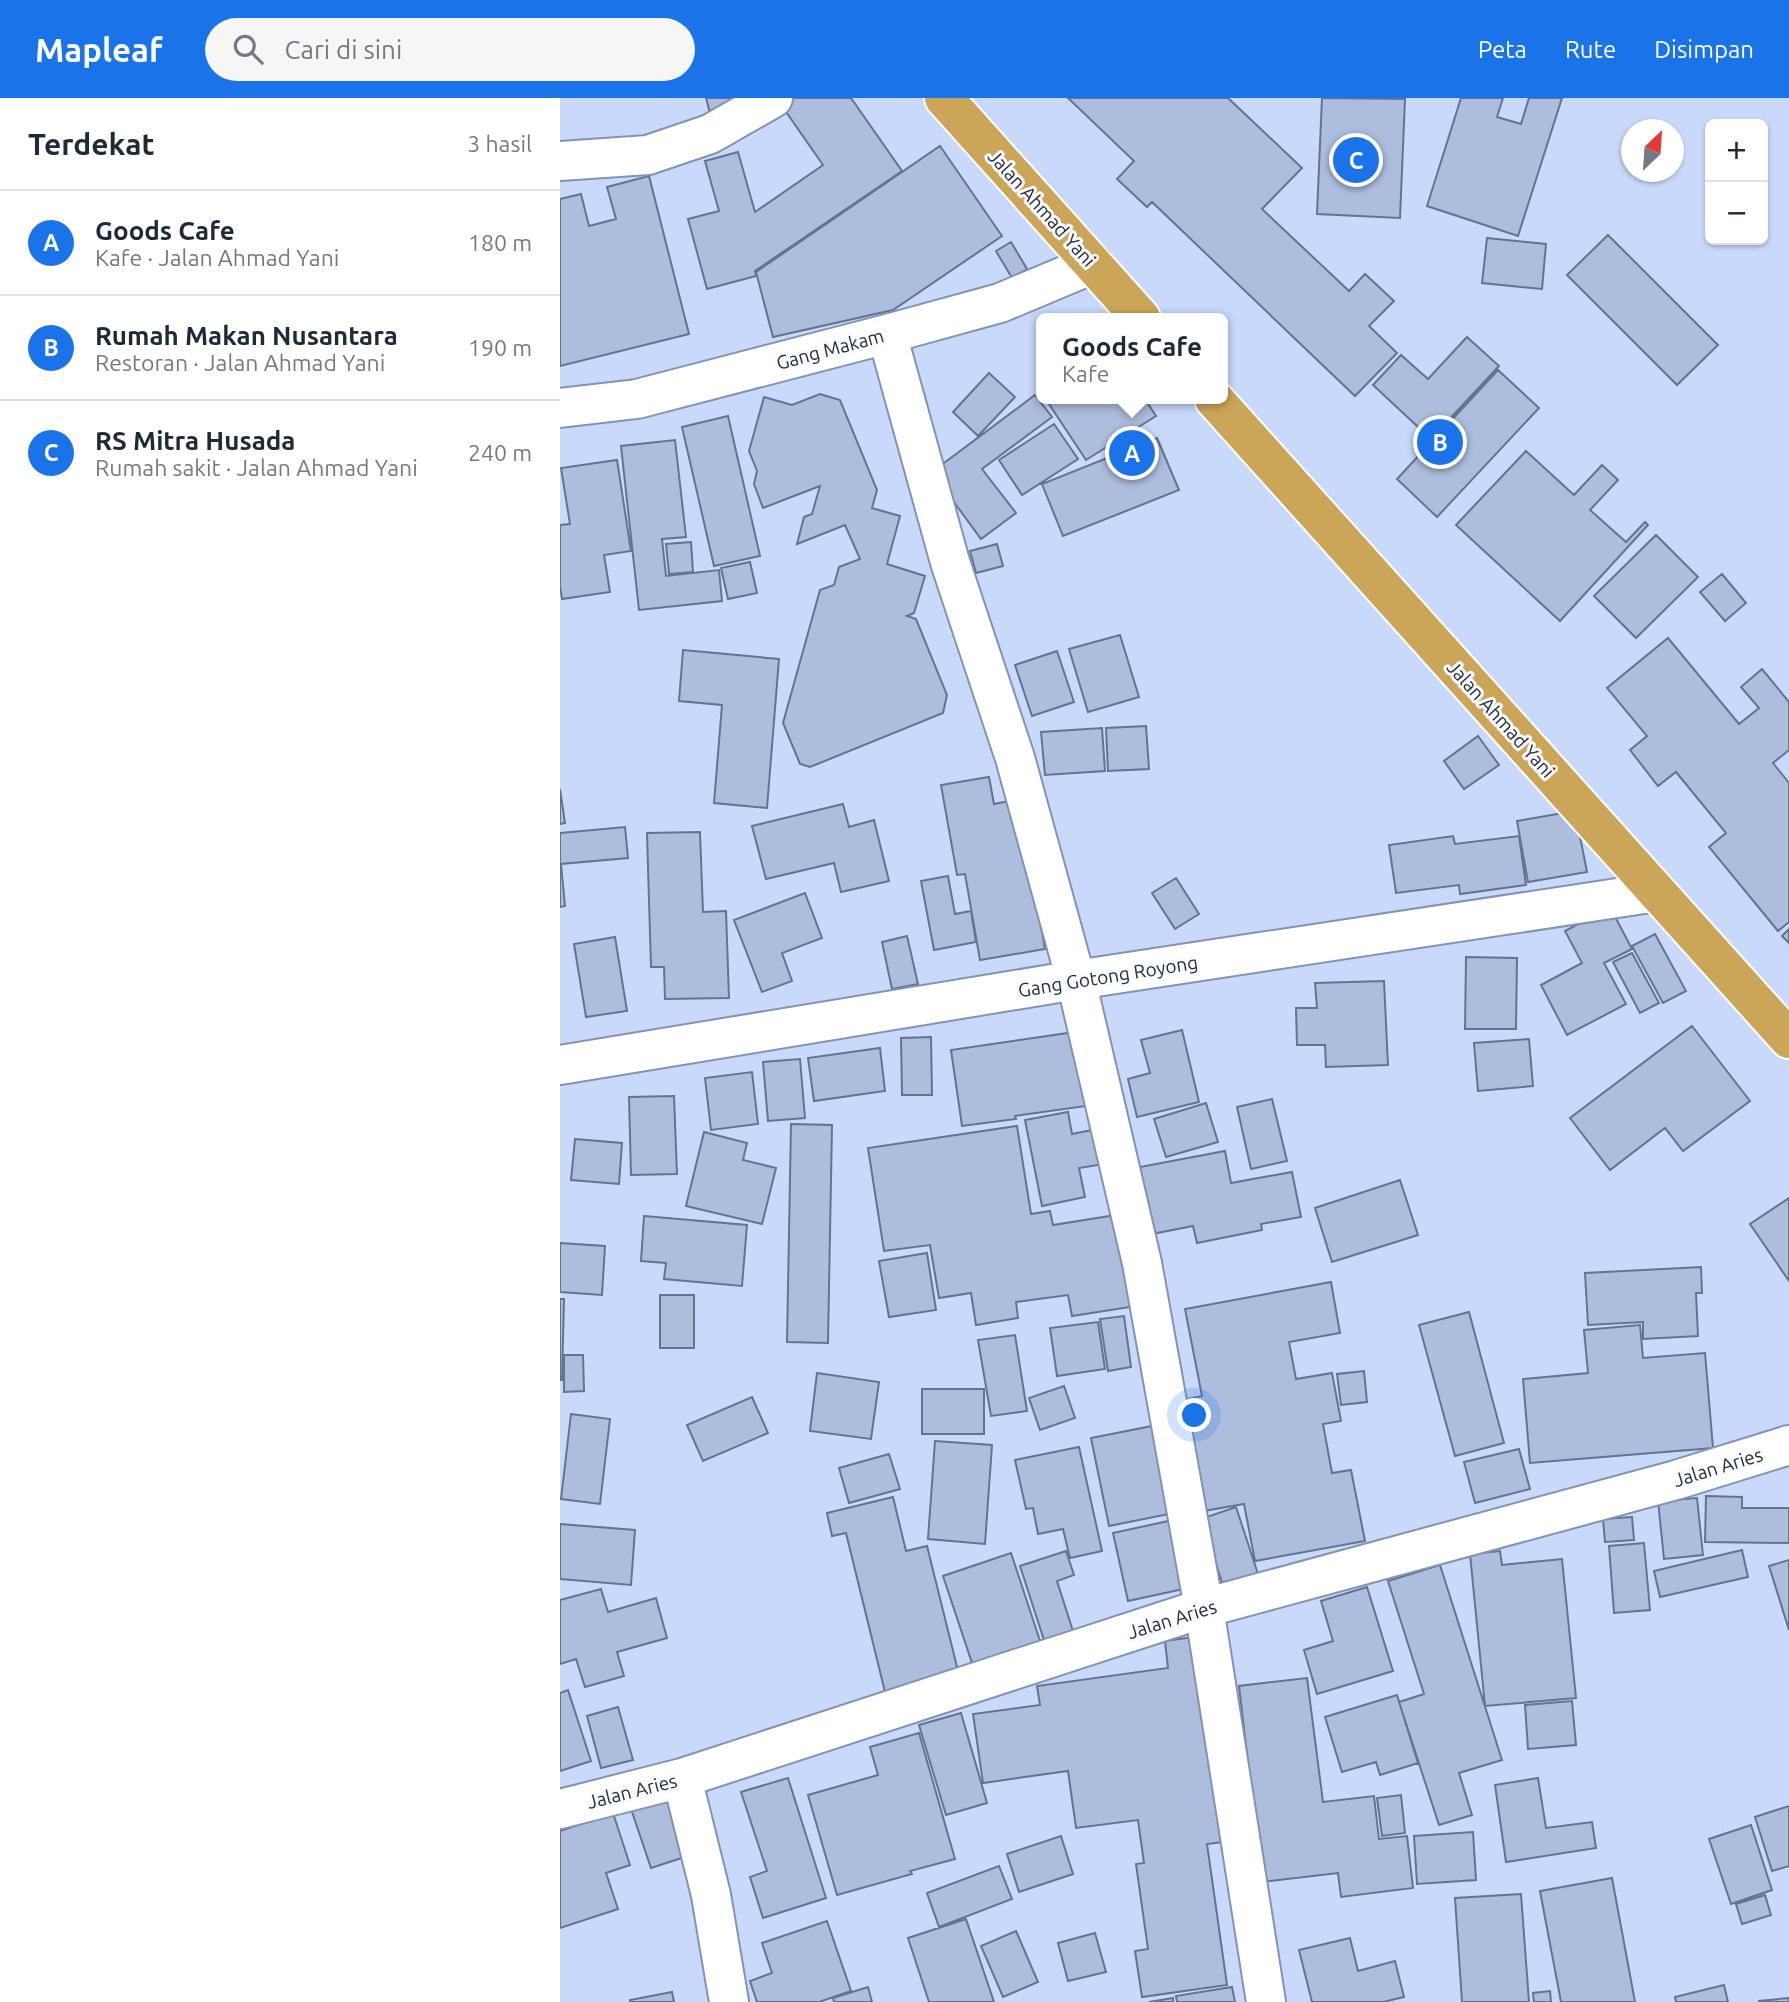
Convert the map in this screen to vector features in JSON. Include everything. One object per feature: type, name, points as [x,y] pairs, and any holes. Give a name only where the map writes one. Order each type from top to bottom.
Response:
[{"type":"highway","name":"Jalan Ahmad Yani","points":[[944,98],[1137,313]]},
{"type":"highway","name":"Jalan Ahmad Yani","points":[[1218,404],[1789,1039]]},
{"type":"street","points":[[560,161],[648,155],[710,134],[773,98]]},
{"type":"street","name":"Gang Makam","points":[[560,408],[637,399],[887,334],[1000,303],[1093,264]]},
{"type":"street","points":[[887,334],[950,562],[1015,758],[1076,980],[1142,1264],[1204,1608],[1266,2002]]},
{"type":"street","name":"Gang Gotong Royong","points":[[560,1065],[1076,980],[1657,892]]},
{"type":"street","name":"Jalan Aries","points":[[560,1809],[682,1778],[1204,1608],[1676,1480],[1789,1445]]},
{"type":"street","points":[[682,1778],[711,1895],[729,2002]]},
{"type":"building","points":[[706,98],[748,98],[710,113]]},
{"type":"building","points":[[794,98],[851,98],[902,171],[755,271],[756,276],[707,289],[688,219],[719,211],[705,161],[738,152],[755,212],[823,165],[782,106]]},
{"type":"building","points":[[1068,98],[1228,98],[1302,168],[1262,209],[1349,291],[1365,274],[1394,301],[1369,326],[1397,353],[1355,396],[1152,202],[1147,207],[1117,179],[1134,161]]},
{"type":"building","points":[[1322,98],[1405,99],[1400,218],[1317,214]]},
{"type":"building","points":[[1461,98],[1503,98],[1497,117],[1521,124],[1529,98],[1562,98],[1518,236],[1427,206]]},
{"type":"building","points":[[940,146],[1002,236],[893,310],[773,337],[756,272]]},
{"type":"building","points":[[649,176],[689,334],[560,366],[560,199],[581,194],[589,226],[616,219],[607,187]]},
{"type":"building","points":[[1608,235],[1718,345],[1677,385],[1567,275]]},
{"type":"building","points":[[1487,238],[1546,244],[1542,289],[1482,283]]},
{"type":"building","points":[[1011,242],[1027,269],[1012,278],[996,251]]},
{"type":"building","points":[[1467,337],[1499,366],[1431,439],[1373,385],[1401,355],[1428,379]]},
{"type":"building","points":[[1498,370],[1539,408],[1437,517],[1397,479]]},
{"type":"building","points":[[989,373],[1015,397],[978,436],[953,412]]},
{"type":"building","points":[[820,394],[840,400],[877,490],[872,508],[900,516],[887,564],[925,576],[914,613],[907,616],[916,619],[947,695],[943,713],[810,767],[800,764],[783,723],[820,590],[834,585],[839,567],[860,559],[845,525],[797,544],[804,517],[812,514],[820,486],[763,508],[754,484],[757,471],[749,451],[764,397],[792,405]]},
{"type":"building","points":[[1035,395],[1036,404],[1042,404],[1052,417],[982,469],[1016,513],[981,539],[932,472]]},
{"type":"building","points":[[1049,404],[1148,404],[1156,416],[1086,460]]},
{"type":"building","points":[[728,416],[760,556],[714,566],[682,427]]},
{"type":"building","points":[[1054,424],[1078,459],[1022,495],[999,460]]},
{"type":"building","points":[[1157,438],[1179,490],[1063,536],[1042,484]]},
{"type":"building","points":[[675,440],[686,537],[662,539],[666,576],[719,570],[722,601],[639,610],[621,446]]},
{"type":"building","points":[[1526,451],[1574,495],[1602,465],[1618,480],[1590,510],[1626,542],[1645,522],[1648,525],[1560,621],[1456,525]]},
{"type":"building","points":[[617,460],[631,551],[604,555],[610,592],[562,599],[560,525],[570,524],[561,468]]},
{"type":"building","points":[[1656,535],[1698,577],[1636,638],[1594,596]]},
{"type":"building","points":[[691,542],[693,572],[669,574],[666,544]]},
{"type":"building","points":[[997,544],[1003,566],[976,573],[970,551]]},
{"type":"building","points":[[750,562],[757,593],[728,599],[721,568]]},
{"type":"building","points":[[1722,574],[1746,603],[1725,621],[1700,592]]},
{"type":"building","points":[[1120,635],[1139,697],[1088,712],[1069,649]]},
{"type":"building","points":[[1668,638],[1739,724],[1759,708],[1741,687],[1762,669],[1789,702],[1789,750],[1773,763],[1789,783],[1789,922],[1778,931],[1709,847],[1726,833],[1676,772],[1658,786],[1630,750],[1647,736],[1607,688]]},
{"type":"building","points":[[683,650],[779,659],[767,808],[714,803],[722,705],[679,701]]},
{"type":"building","points":[[1057,651],[1074,702],[1032,716],[1015,665]]},
{"type":"building","points":[[1146,726],[1149,769],[1108,771],[1106,728]]},
{"type":"building","points":[[1102,728],[1105,771],[1045,775],[1041,732]]},
{"type":"building","points":[[1478,736],[1499,765],[1464,789],[1444,761]]},
{"type":"building","points":[[989,777],[994,804],[1019,799],[1045,949],[980,960],[965,874],[957,875],[941,785]]},
{"type":"building","points":[[560,789],[565,823],[560,824]]},
{"type":"building","points":[[843,804],[849,827],[874,820],[889,881],[841,892],[834,863],[766,879],[752,826]]},
{"type":"building","points":[[1575,811],[1587,872],[1528,882],[1517,821]]},
{"type":"building","points":[[625,827],[628,858],[561,864],[565,906],[560,907],[560,833]]},
{"type":"building","points":[[700,832],[703,912],[726,911],[729,998],[665,999],[664,967],[651,967],[647,833]]},
{"type":"building","points":[[1453,836],[1455,844],[1519,836],[1526,885],[1460,894],[1459,885],[1396,893],[1389,845]]},
{"type":"building","points":[[948,876],[955,914],[971,911],[976,942],[934,950],[921,881]]},
{"type":"building","points":[[1176,878],[1199,914],[1175,929],[1152,893]]},
{"type":"building","points":[[805,893],[822,938],[782,953],[792,981],[762,992],[734,920]]},
{"type":"building","points":[[1610,907],[1632,949],[1604,963],[1626,1004],[1567,1035],[1541,985],[1582,963],[1565,931]]},
{"type":"building","points":[[1789,929],[1789,943],[1782,936]]},
{"type":"building","points":[[1655,934],[1686,991],[1663,1003],[1632,946]]},
{"type":"building","points":[[907,936],[918,984],[892,989],[882,942]]},
{"type":"building","points":[[615,937],[627,1011],[586,1017],[574,944]]},
{"type":"building","points":[[1632,953],[1659,1003],[1640,1013],[1613,962]]},
{"type":"building","points":[[1466,957],[1517,958],[1516,1029],[1465,1029]]},
{"type":"building","points":[[1384,981],[1388,1065],[1326,1067],[1325,1045],[1297,1045],[1296,1008],[1317,1008],[1315,983]]},
{"type":"building","points":[[1692,1026],[1750,1101],[1683,1151],[1665,1128],[1610,1170],[1570,1118]]},
{"type":"building","points":[[1182,1030],[1199,1102],[1137,1117],[1128,1079],[1150,1073],[1141,1040]]},
{"type":"building","points":[[1075,1032],[1086,1106],[962,1126],[951,1050]]},
{"type":"building","points":[[931,1037],[932,1095],[902,1095],[901,1038]]},
{"type":"building","points":[[1529,1039],[1533,1086],[1478,1091],[1474,1043]]},
{"type":"building","points":[[880,1048],[885,1091],[814,1101],[808,1058]]},
{"type":"building","points":[[800,1059],[805,1118],[768,1121],[763,1062]]},
{"type":"building","points":[[752,1072],[758,1124],[711,1130],[705,1078]]},
{"type":"building","points":[[674,1096],[677,1174],[631,1175],[629,1097]]},
{"type":"building","points":[[1272,1099],[1287,1161],[1251,1169],[1237,1107]]},
{"type":"building","points":[[1206,1103],[1218,1142],[1166,1157],[1154,1119]]},
{"type":"building","points":[[1068,1112],[1072,1134],[1097,1129],[1104,1164],[1079,1168],[1085,1197],[1042,1206],[1025,1120]]},
{"type":"building","points":[[791,1124],[832,1125],[828,1343],[787,1342]]},
{"type":"building","points":[[1017,1126],[1031,1214],[1050,1211],[1053,1225],[1116,1215],[1130,1307],[1072,1316],[1068,1295],[1016,1302],[1018,1318],[976,1325],[971,1293],[939,1298],[930,1245],[884,1251],[868,1148]]},
{"type":"building","points":[[704,1132],[747,1143],[743,1160],[776,1168],[762,1224],[686,1206]]},
{"type":"building","points":[[575,1139],[622,1143],[619,1184],[571,1180]]},
{"type":"building","points":[[1225,1151],[1231,1183],[1292,1172],[1301,1217],[1261,1224],[1262,1230],[1197,1243],[1193,1226],[1152,1234],[1140,1167]]},
{"type":"building","points":[[1400,1180],[1418,1235],[1332,1262],[1315,1208]]},
{"type":"building","points":[[1789,1198],[1789,1281],[1750,1224]]},
{"type":"building","points":[[644,1216],[747,1225],[742,1286],[664,1279],[666,1263],[641,1261]]},
{"type":"building","points":[[560,1243],[605,1246],[602,1295],[560,1292]]},
{"type":"building","points":[[927,1253],[936,1310],[889,1317],[879,1261]]},
{"type":"building","points":[[1701,1267],[1702,1293],[1696,1293],[1698,1336],[1643,1339],[1643,1322],[1588,1325],[1585,1273]]},
{"type":"building","points":[[1331,1282],[1340,1333],[1289,1342],[1296,1379],[1332,1373],[1341,1421],[1323,1424],[1332,1473],[1351,1470],[1365,1541],[1255,1561],[1244,1504],[1198,1512],[1178,1401],[1202,1396],[1185,1309]]},
{"type":"building","points":[[660,1295],[694,1295],[694,1348],[660,1348]]},
{"type":"building","points":[[560,1299],[564,1299],[562,1380],[560,1380]]},
{"type":"building","points":[[1469,1312],[1504,1443],[1455,1456],[1419,1325]]},
{"type":"building","points":[[1124,1316],[1131,1367],[1108,1371],[1100,1319]]},
{"type":"building","points":[[1098,1322],[1105,1369],[1057,1376],[1050,1328]]},
{"type":"building","points":[[1640,1325],[1643,1358],[1705,1353],[1713,1448],[1530,1463],[1523,1379],[1588,1373],[1584,1330]]},
{"type":"building","points":[[1015,1335],[1027,1411],[991,1416],[978,1340]]},
{"type":"building","points":[[564,1355],[583,1355],[584,1391],[564,1392]]},
{"type":"building","points":[[1364,1371],[1367,1402],[1341,1405],[1337,1374]]},
{"type":"building","points":[[817,1373],[879,1382],[871,1439],[810,1431]]},
{"type":"building","points":[[1064,1386],[1075,1418],[1040,1430],[1029,1398]]},
{"type":"building","points":[[922,1389],[984,1389],[984,1434],[922,1434]]},
{"type":"building","points":[[752,1397],[768,1433],[703,1461],[687,1425]]},
{"type":"building","points":[[571,1414],[610,1419],[600,1504],[561,1499]]},
{"type":"building","points":[[1152,1426],[1169,1514],[1109,1526],[1091,1438]]},
{"type":"building","points":[[935,1441],[992,1445],[985,1544],[928,1539]]},
{"type":"building","points":[[1079,1447],[1102,1551],[1070,1558],[1063,1529],[1038,1534],[1033,1508],[1026,1509],[1015,1460]]},
{"type":"building","points":[[1519,1449],[1530,1489],[1475,1503],[1464,1462]]},
{"type":"building","points":[[889,1454],[900,1489],[849,1503],[839,1468]]},
{"type":"building","points":[[1706,1496],[1742,1497],[1742,1508],[1789,1508],[1789,1543],[1705,1542]]},
{"type":"building","points":[[893,1497],[906,1551],[927,1546],[960,1679],[886,1696],[846,1533],[832,1536],[827,1513]]},
{"type":"building","points":[[1697,1498],[1703,1555],[1664,1559],[1658,1501]]},
{"type":"building","points":[[1236,1507],[1258,1574],[1223,1585],[1201,1519]]},
{"type":"building","points":[[1632,1517],[1634,1540],[1605,1542],[1603,1519]]},
{"type":"building","points":[[1173,1520],[1188,1588],[1128,1601],[1113,1533]]},
{"type":"building","points":[[560,1524],[635,1530],[631,1585],[560,1579]]},
{"type":"building","points":[[1644,1543],[1650,1610],[1614,1613],[1609,1546]]},
{"type":"building","points":[[1742,1550],[1748,1577],[1660,1597],[1654,1571]]},
{"type":"building","points":[[1066,1551],[1074,1575],[1057,1581],[1073,1631],[1044,1640],[1020,1566]]},
{"type":"building","points":[[1500,1551],[1502,1565],[1562,1559],[1576,1698],[1485,1706],[1470,1554]]},
{"type":"building","points":[[1011,1553],[1042,1647],[974,1669],[943,1576]]},
{"type":"building","points":[[1789,1560],[1789,1630],[1769,1566]]},
{"type":"building","points":[[1440,1565],[1502,1760],[1459,1773],[1472,1815],[1439,1825],[1399,1702],[1424,1694],[1388,1581]]},
{"type":"building","points":[[1367,1587],[1393,1671],[1317,1694],[1304,1650],[1333,1641],[1321,1601]]},
{"type":"building","points":[[601,1589],[608,1612],[656,1598],[667,1638],[617,1652],[624,1676],[585,1687],[576,1659],[560,1664],[560,1600]]},
{"type":"building","points":[[1194,1637],[1223,1842],[1207,1844],[1227,1985],[1142,1997],[1135,1951],[1148,1949],[1136,1864],[1144,1863],[1138,1820],[1076,1828],[1068,1771],[983,1783],[973,1714],[1040,1705],[1037,1686],[1168,1668],[1165,1641]]},
{"type":"building","points":[[1307,1678],[1323,1802],[1374,1796],[1379,1839],[1407,1836],[1413,1888],[1341,1897],[1338,1873],[1262,1882],[1239,1686]]},
{"type":"building","points":[[568,1690],[591,1761],[560,1771],[560,1693]]},
{"type":"building","points":[[1397,1695],[1418,1763],[1380,1775],[1376,1762],[1342,1772],[1325,1717]]},
{"type":"building","points":[[1572,1701],[1576,1745],[1528,1749],[1525,1705]]},
{"type":"building","points":[[618,1707],[633,1760],[601,1768],[587,1716]]},
{"type":"building","points":[[961,1713],[987,1803],[946,1815],[919,1725]]},
{"type":"building","points":[[919,1733],[955,1859],[837,1895],[808,1795],[878,1775],[870,1747]]},
{"type":"building","points":[[788,1778],[826,1898],[763,1918],[750,1877],[767,1871],[741,1792]]},
{"type":"building","points":[[1538,1778],[1546,1828],[1592,1822],[1596,1848],[1506,1862],[1495,1785]]},
{"type":"building","points":[[675,1791],[697,1853],[651,1868],[630,1806]]},
{"type":"building","points":[[1401,1795],[1405,1833],[1382,1836],[1377,1798]]},
{"type":"building","points":[[1789,1806],[1789,1866],[1772,1871],[1755,1817]]},
{"type":"building","points":[[613,1813],[630,1865],[606,1873],[618,1909],[560,1928],[560,1831]]},
{"type":"building","points":[[1751,1825],[1772,1890],[1731,1904],[1709,1839]]},
{"type":"building","points":[[1473,1832],[1476,1880],[1417,1884],[1414,1836]]},
{"type":"building","points":[[1061,1836],[1073,1874],[1019,1892],[1007,1854]]},
{"type":"building","points":[[999,1866],[1012,1899],[939,1927],[927,1893]]},
{"type":"building","points":[[1612,1878],[1635,2002],[1561,2002],[1540,1891]]},
{"type":"building","points":[[1521,1894],[1529,2002],[1462,2002],[1455,1898]]},
{"type":"building","points":[[1765,1895],[1771,1915],[1742,1924],[1736,1904]]},
{"type":"building","points":[[966,1919],[994,2002],[929,2002],[908,1938]]},
{"type":"building","points":[[827,1921],[851,1991],[819,2002],[757,2002],[750,1981],[772,1973],[762,1943]]},
{"type":"building","points":[[1016,1931],[1038,1982],[1003,1997],[981,1946]]},
{"type":"building","points":[[1095,1933],[1106,1972],[1068,1981],[1058,1943]]},
{"type":"building","points":[[1350,1938],[1358,1971],[1395,1961],[1404,1997],[1383,2002],[1312,2002],[1299,1950]]},
{"type":"building","points":[[1724,1985],[1728,2002],[1676,2002],[1675,1997]]},
{"type":"building","points":[[868,1987],[872,2002],[834,2002],[833,1998]]},
{"type":"building","points":[[1232,1987],[1235,2002],[1177,2002],[1176,1996]]},
{"type":"building","points":[[1550,1991],[1551,2002],[1534,2002],[1533,1993]]},
{"type":"building","points":[[672,1992],[674,2002],[630,2002],[630,2000]]},
{"type":"building","points":[[1173,1998],[1173,2002],[1149,2002]]},
{"type":"building","points":[[1789,1998],[1789,2002],[1759,2002],[1759,2001]]},
{"type":"place","name":"RS Mitra Husada","points":[[1356,160]]},
{"type":"place","name":"Rumah Makan Nusantara","points":[[1440,442]]},
{"type":"place","name":"Goods Cafe","points":[[1132,453]]}]
